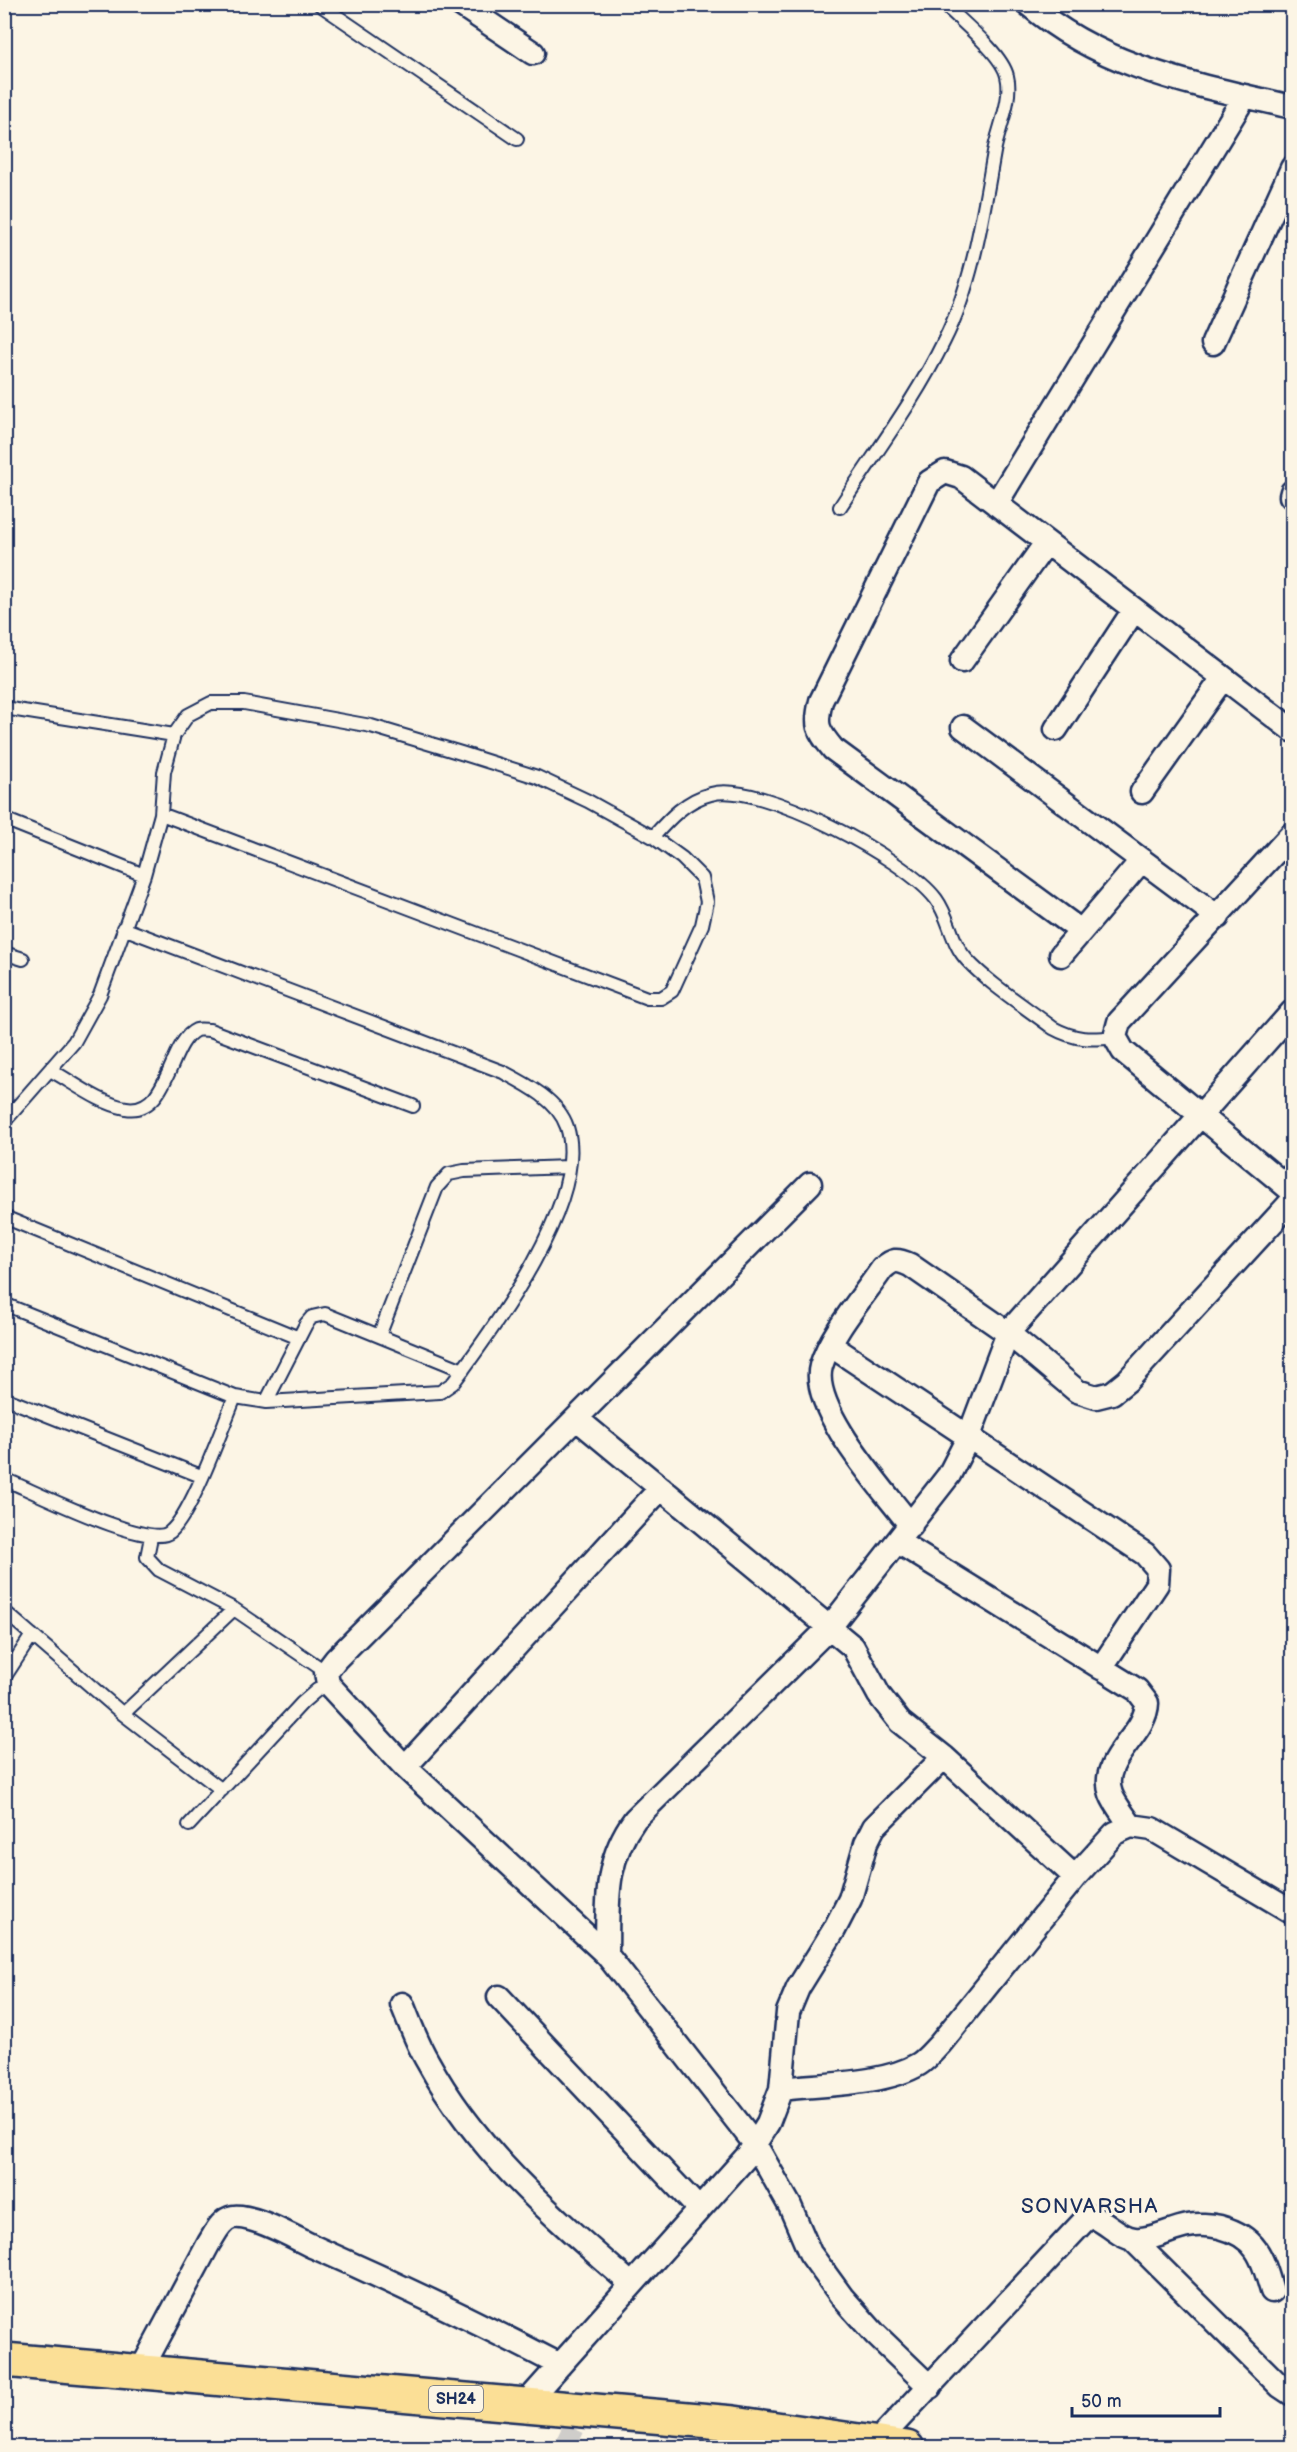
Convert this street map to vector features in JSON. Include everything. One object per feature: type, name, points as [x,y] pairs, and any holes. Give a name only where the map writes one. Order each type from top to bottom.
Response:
[{"type":"main road","name":"SH24","points":[[4,2360],[734,2423],[892,2445]]},
{"type":"street","points":[[460,4],[533,52]]},
{"type":"street","points":[[1028,4],[1054,25],[1098,52],[1153,74],[1293,107]]},
{"type":"street","points":[[996,504],[1245,96]]},
{"type":"street","points":[[1213,343],[1293,168]]},
{"type":"street","points":[[1081,931],[833,749],[821,735],[816,721],[821,701],[928,482],[945,472],[961,477],[1293,730]]},
{"type":"street","points":[[962,661],[1046,543]]},
{"type":"street","points":[[1056,729],[1134,610]]},
{"type":"street","points":[[1142,792],[1223,678]]},
{"type":"street","points":[[963,727],[1218,917]]},
{"type":"street","points":[[1293,834],[1119,1022],[1115,1037],[1123,1051],[1293,1191]]},
{"type":"street","points":[[1060,955],[1142,860]]},
{"type":"street","points":[[607,1955],[613,1859],[620,1840],[635,1819],[830,1627],[949,1476],[969,1436],[1008,1332],[1293,1012]]},
{"type":"street","points":[[810,1184],[336,1659],[327,1678],[405,1767],[607,1955],[755,2144],[789,2206],[810,2253],[842,2297],[875,2334],[930,2387]]},
{"type":"street","points":[[1131,1826],[1111,1795],[1108,1780],[1111,1767],[1147,1715],[1147,1703],[1137,1690],[904,1534],[833,1422],[820,1392],[820,1368],[830,1345],[882,1269],[891,1261],[898,1259],[1008,1332],[1077,1391],[1096,1397],[1112,1393],[1127,1381],[1293,1201]]},
{"type":"street","points":[[830,1345],[1145,1554],[1158,1569],[1157,1584],[1101,1668]]},
{"type":"street","points":[[577,1419],[853,1647],[879,1695],[900,1722],[944,1756],[1076,1876]]},
{"type":"street","points":[[405,1767],[661,1488]]},
{"type":"street","points":[[525,2404],[755,2144],[768,2122],[781,2089],[788,2012],[798,1988],[834,1930],[850,1899],[866,1843],[874,1827],[944,1756]]},
{"type":"street","points":[[781,2089],[866,2080],[900,2073],[920,2063],[940,2044],[1076,1876],[1115,1833],[1131,1826],[1152,1829],[1293,1912]]},
{"type":"street","points":[[498,1997],[698,2208]]},
{"type":"street","points":[[402,2004],[427,2062],[465,2120],[510,2175],[631,2284]]},
{"type":"street","points":[[140,2372],[209,2243],[221,2224],[232,2217],[246,2218],[283,2233],[450,2307],[560,2365]]},
{"type":"street","points":[[892,2445],[930,2387],[1085,2220],[1094,2217],[1132,2239],[1280,2386],[1293,2394]]},
{"type":"street","points":[[1132,2239],[1148,2238],[1190,2225],[1214,2226],[1237,2232],[1253,2244],[1264,2265],[1272,2290]]},
{"type":"lane","points":[[318,4],[518,139]]},
{"type":"lane","points":[[840,507],[924,378],[945,340],[958,308],[989,185],[1007,92],[1007,76],[999,61],[944,4]]},
{"type":"lane","points":[[7,1115],[52,1071],[90,1016],[100,995],[144,875],[161,814],[164,772],[174,735],[188,715],[211,703],[244,703],[371,726],[537,777],[588,801],[653,837],[682,858],[702,878],[707,902],[702,925],[672,991],[661,998],[646,998],[161,814]]},
{"type":"lane","points":[[4,708],[174,735]]},
{"type":"lane","points":[[653,837],[672,816],[711,793],[733,792],[767,800],[813,818],[893,861],[919,882],[936,900],[949,923],[955,945],[968,961],[1053,1028],[1067,1036],[1086,1041],[1115,1037]]},
{"type":"lane","points":[[4,819],[144,875]]},
{"type":"lane","points":[[4,1304],[235,1397],[266,1402],[440,1392],[453,1383],[519,1290],[535,1261],[563,1194],[570,1141],[567,1125],[553,1107],[534,1089],[492,1068],[123,928]]},
{"type":"lane","points":[[4,953],[23,959]]},
{"type":"lane","points":[[52,1071],[113,1104],[128,1109],[145,1107],[158,1094],[188,1036],[198,1029],[210,1030],[413,1106]]},
{"type":"lane","points":[[379,1336],[437,1188],[449,1174],[568,1167]]},
{"type":"lane","points":[[4,1217],[299,1338]]},
{"type":"lane","points":[[266,1402],[312,1317],[325,1314],[463,1370]]},
{"type":"lane","points":[[4,1479],[128,1532],[151,1537],[168,1534],[184,1518],[235,1397]]},
{"type":"lane","points":[[4,1398],[201,1476]]},
{"type":"lane","points":[[151,1537],[147,1557],[159,1570],[234,1609],[327,1678],[189,1825]]},
{"type":"lane","points":[[123,1714],[234,1609]]},
{"type":"lane","points":[[4,1611],[123,1714],[222,1790]]},
{"type":"lane","points":[[4,1678],[32,1635]]},
{"type":"tunnel","points":[[564,2448],[582,2411]]},
{"type":"district","name":"SONVARSHA","points":[[1090,2206]]}]
